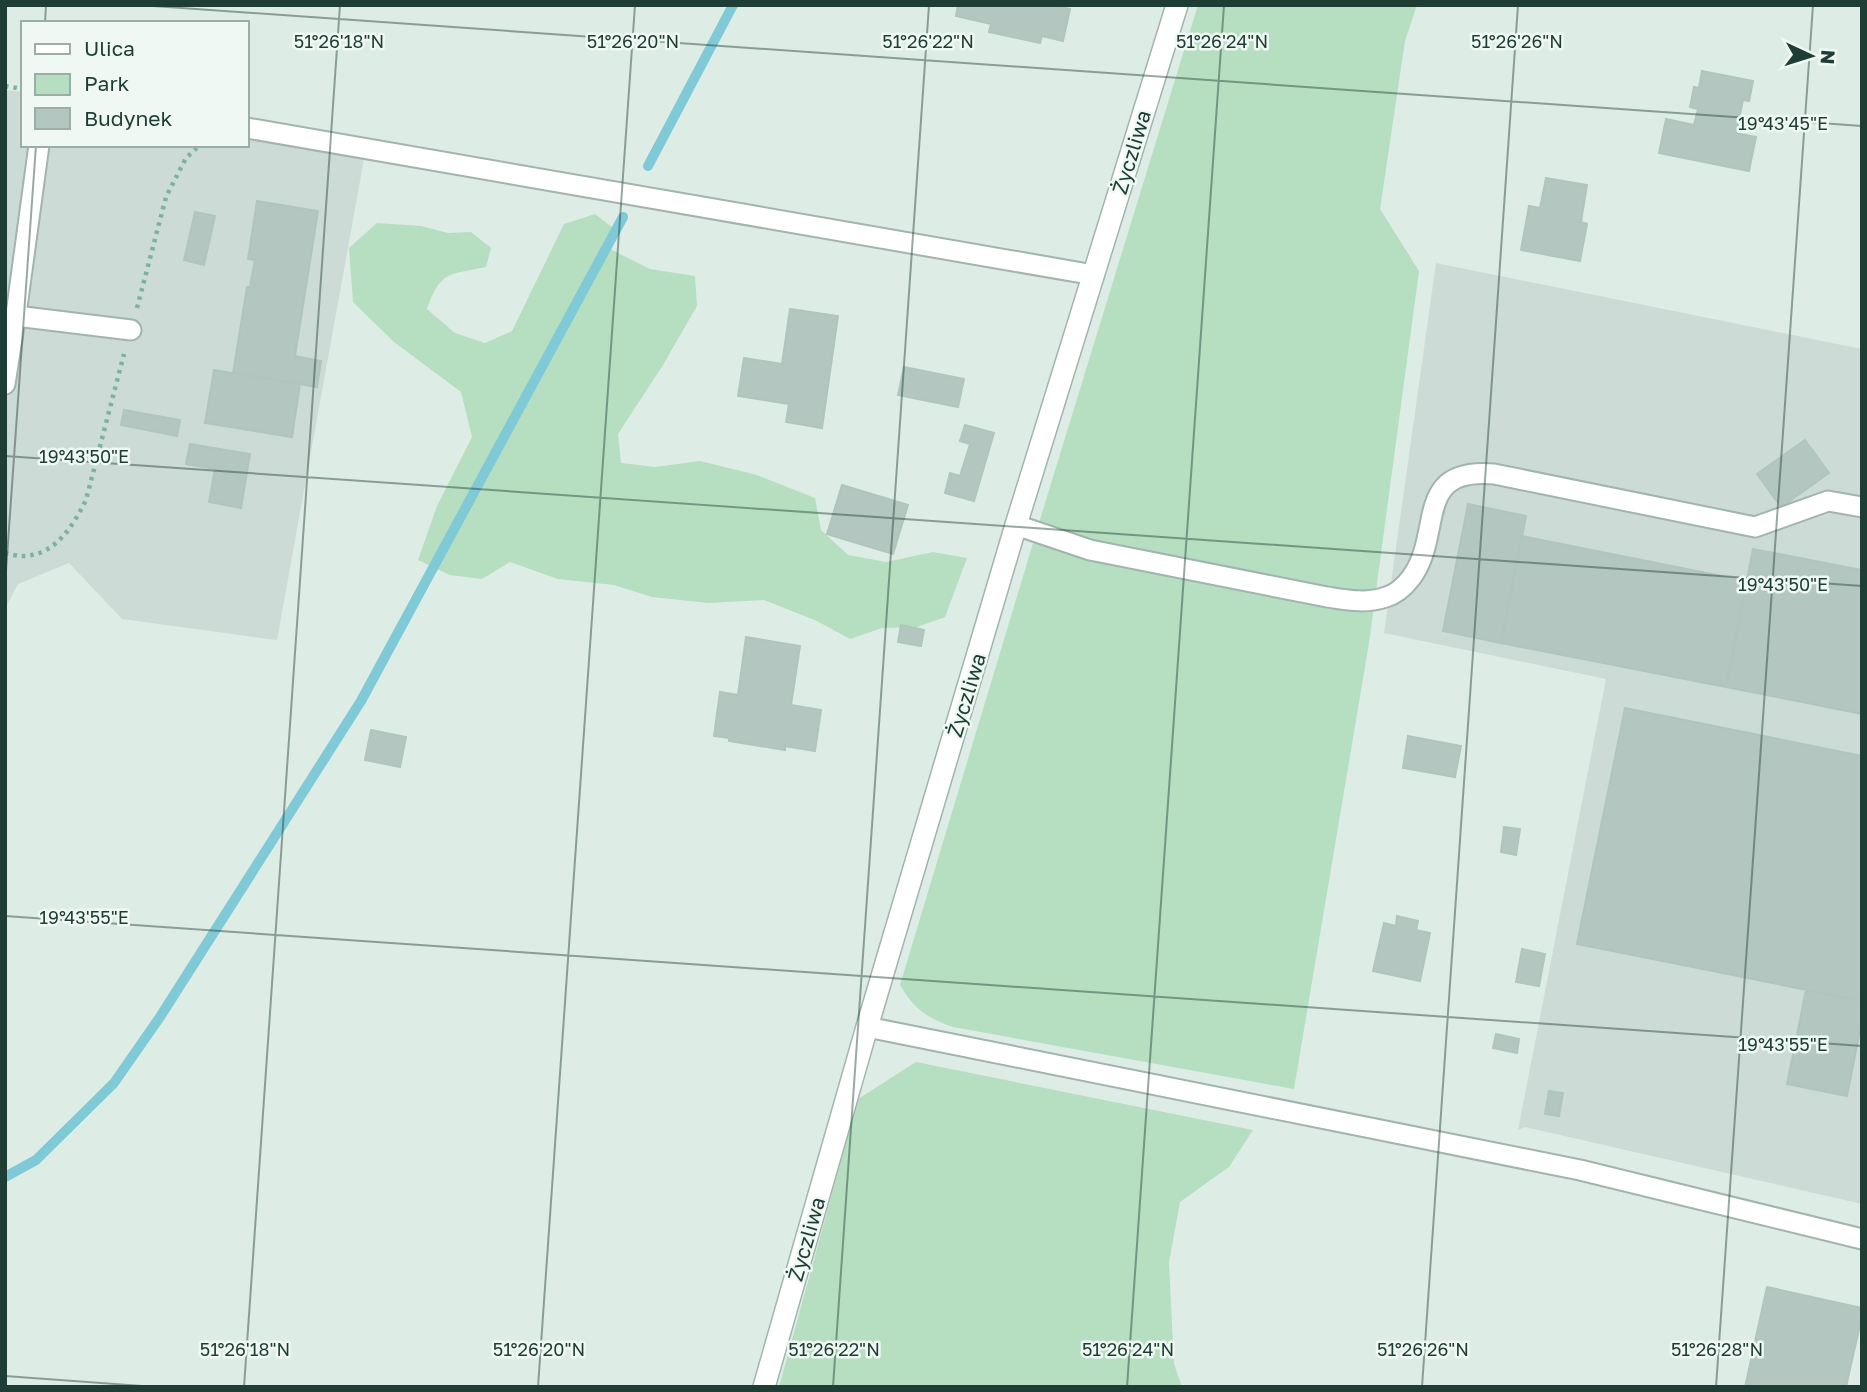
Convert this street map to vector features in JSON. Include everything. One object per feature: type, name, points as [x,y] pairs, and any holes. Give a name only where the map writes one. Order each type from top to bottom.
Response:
[{"type":"street","name":"Życzliwa","points":[[764,1387],[867,1027],[1016,526],[1177,5]]},
{"type":"lane","points":[[248,128],[1094,275]]},
{"type":"lane","points":[[5,383],[39,147]]},
{"type":"lane","points":[[16,316],[131,330]]},
{"type":"lane","points":[[1016,526],[1090,550],[1327,597],[1367,601],[1397,593],[1405,585],[1414,573],[1424,548],[1436,497],[1443,487],[1458,477],[1476,473],[1494,474],[1755,527],[1828,501],[1862,507]]},
{"type":"lane","points":[[867,1027],[1580,1170],[1862,1238]]},
{"type":"path","points":[[5,553],[23,556],[49,549],[76,521],[86,500],[166,197],[186,158],[198,147]]},
{"type":"shaded area","points":[[5,90],[21,92],[21,147],[248,147],[248,129],[366,148],[277,640],[122,619],[69,563],[18,584],[5,609]]},
{"type":"shaded area","points":[[1436,263],[1862,349],[1862,1204],[1525,1127],[1518,1130],[1606,679],[1384,633]]},
{"type":"green space","points":[[1198,5],[1417,5],[1405,41],[1380,209],[1419,271],[1369,643],[1294,1089],[953,1027],[922,1012],[900,985]]},
{"type":"green space","points":[[595,214],[613,228],[602,245],[650,269],[695,276],[697,306],[618,434],[621,463],[655,467],[700,461],[757,475],[815,498],[821,530],[848,555],[886,562],[933,552],[967,558],[945,617],[917,627],[882,628],[850,639],[817,621],[764,600],[708,603],[652,597],[614,585],[558,579],[510,562],[482,579],[450,575],[418,560],[437,506],[472,437],[461,392],[394,342],[353,302],[349,248],[377,223],[421,226],[448,233],[471,232],[491,248],[486,267],[448,276],[437,287],[427,309],[455,333],[485,343],[512,331],[564,224]]},
{"type":"green space","points":[[916,1062],[1253,1130],[1229,1167],[1180,1202],[1169,1262],[1174,1364],[1182,1387],[779,1387],[858,1099]]},
{"type":"building","points":[[958,5],[1051,5],[1070,9],[1063,41],[1042,36],[1040,43],[989,32],[991,24],[956,16]]},
{"type":"building","points":[[1702,71],[1753,81],[1749,101],[1743,100],[1736,133],[1756,137],[1749,171],[1659,153],[1666,119],[1694,125],[1698,109],[1690,107],[1694,87],[1699,88]]},
{"type":"building","points":[[1546,178],[1587,185],[1581,222],[1587,224],[1580,261],[1521,250],[1529,206],[1540,208]]},
{"type":"building","points":[[257,201],[318,211],[295,356],[321,361],[317,387],[233,373],[247,287],[250,287],[255,260],[248,259]]},
{"type":"building","points":[[195,212],[215,216],[204,265],[184,260]]},
{"type":"building","points":[[790,309],[838,316],[822,428],[786,422],[789,404],[738,396],[744,358],[782,364]]},
{"type":"building","points":[[904,367],[964,379],[958,407],[898,395]]},
{"type":"building","points":[[214,370],[300,384],[292,437],[205,423]]},
{"type":"building","points":[[124,410],[180,420],[177,436],[121,425]]},
{"type":"building","points":[[965,425],[994,433],[974,501],[945,493],[950,473],[960,476],[970,444],[960,441]]},
{"type":"building","points":[[1805,440],[1829,473],[1781,507],[1757,474]]},
{"type":"building","points":[[190,444],[250,454],[241,508],[209,502],[215,469],[186,464]]},
{"type":"building","points":[[842,485],[908,505],[893,554],[827,534]]},
{"type":"building","points":[[1468,504],[1526,516],[1501,643],[1443,631]]},
{"type":"building","points":[[1522,536],[1747,581],[1726,687],[1501,643]]},
{"type":"building","points":[[1753,549],[1862,570],[1862,714],[1726,687]]},
{"type":"building","points":[[901,625],[924,630],[921,646],[898,642]]},
{"type":"building","points":[[746,637],[800,646],[791,705],[821,710],[815,751],[785,746],[785,750],[714,736],[720,692],[738,695]]},
{"type":"building","points":[[1625,708],[1862,756],[1862,1001],[1577,944]]},
{"type":"building","points":[[371,730],[406,737],[400,767],[365,760]]},
{"type":"building","points":[[1408,736],[1461,746],[1455,777],[1403,768]]},
{"type":"building","points":[[1504,827],[1520,829],[1516,855],[1501,852]]},
{"type":"building","points":[[1397,916],[1418,921],[1416,930],[1430,933],[1420,981],[1373,971],[1384,923],[1396,926]]},
{"type":"building","points":[[1522,949],[1545,954],[1539,986],[1516,982]]},
{"type":"building","points":[[1806,990],[1862,1001],[1862,1020],[1847,1096],[1787,1084]]},
{"type":"building","points":[[1496,1034],[1519,1039],[1517,1053],[1493,1048]]},
{"type":"building","points":[[1549,1091],[1563,1093],[1559,1116],[1545,1114]]},
{"type":"building","points":[[1767,1287],[1862,1308],[1846,1387],[1745,1387]]},
{"type":"waterway","points":[[648,166],[733,5]]},
{"type":"waterway","points":[[5,1177],[36,1160],[114,1083],[160,1017],[361,701],[623,217]]}]
